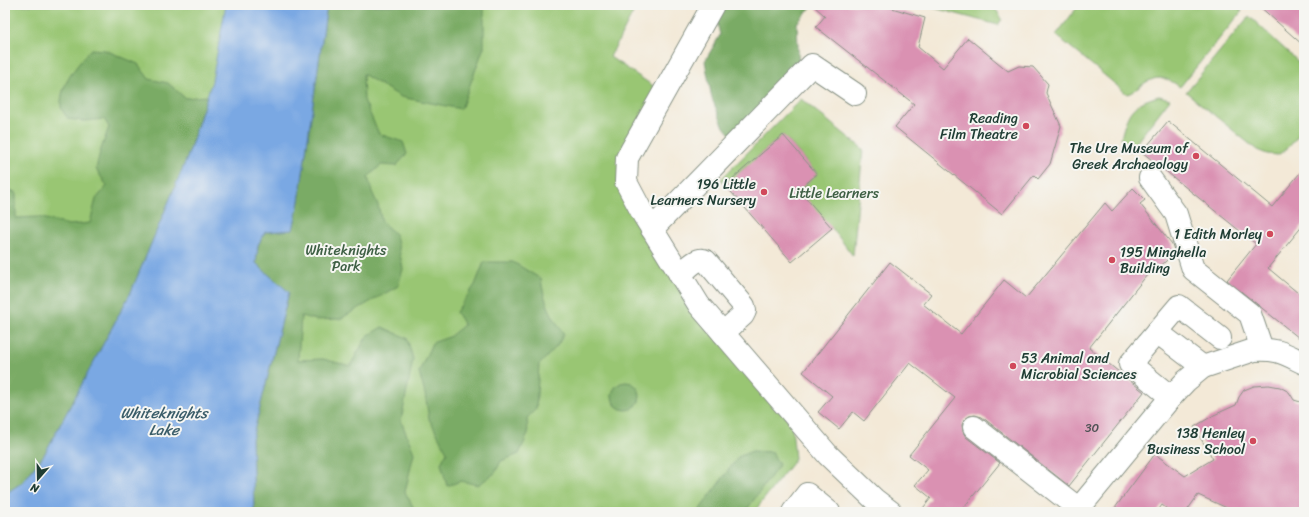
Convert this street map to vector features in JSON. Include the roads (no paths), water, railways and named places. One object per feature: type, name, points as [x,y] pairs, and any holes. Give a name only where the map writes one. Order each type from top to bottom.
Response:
[{"type":"street","points":[[713,5],[627,158],[626,182],[699,305],[828,455],[874,499],[891,512]]},
{"type":"street","points":[[652,228],[812,65],[855,94]]},
{"type":"street","points":[[1150,178],[1176,214],[1193,269],[1250,314],[1262,349]]},
{"type":"street","points":[[680,275],[697,260],[703,259],[744,306],[744,315],[723,334]]},
{"type":"street","points":[[1171,397],[1130,364],[1179,306],[1220,338]]},
{"type":"street","points":[[1157,332],[1203,367]]},
{"type":"street","points":[[974,427],[1078,510],[1171,397],[1186,381],[1203,367],[1254,350],[1262,349],[1278,351],[1304,363]]},
{"type":"street","points":[[793,512],[807,494],[829,512]]},
{"type":"water","name":"Whiteknights Lake","points":[[226,5],[327,5],[299,201],[293,230],[265,232],[258,245],[256,263],[289,292],[252,439],[254,512],[5,512],[5,494],[23,482],[44,455],[131,292],[187,158],[212,81]]},
{"type":"place","name":"Reading Film Theatre","points":[[1026,126]]},
{"type":"place","name":"The Ure Museum of Greek Archaeology","points":[[1196,156]]},
{"type":"place","name":"196 Little Learners Nursery","points":[[764,192]]},
{"type":"place","name":"1 Edith Morley","points":[[1270,234]]},
{"type":"place","name":"195 Minghella Building","points":[[1112,260]]},
{"type":"place","name":"53 Animal and Microbial Sciences","points":[[1013,366]]},
{"type":"place","name":"138 Henley Business School","points":[[1253,441]]},
{"type":"park label","name":"Little Learners","points":[[834,193]]},
{"type":"park label","name":"Whiteknights Park","points":[[346,258]]}]
